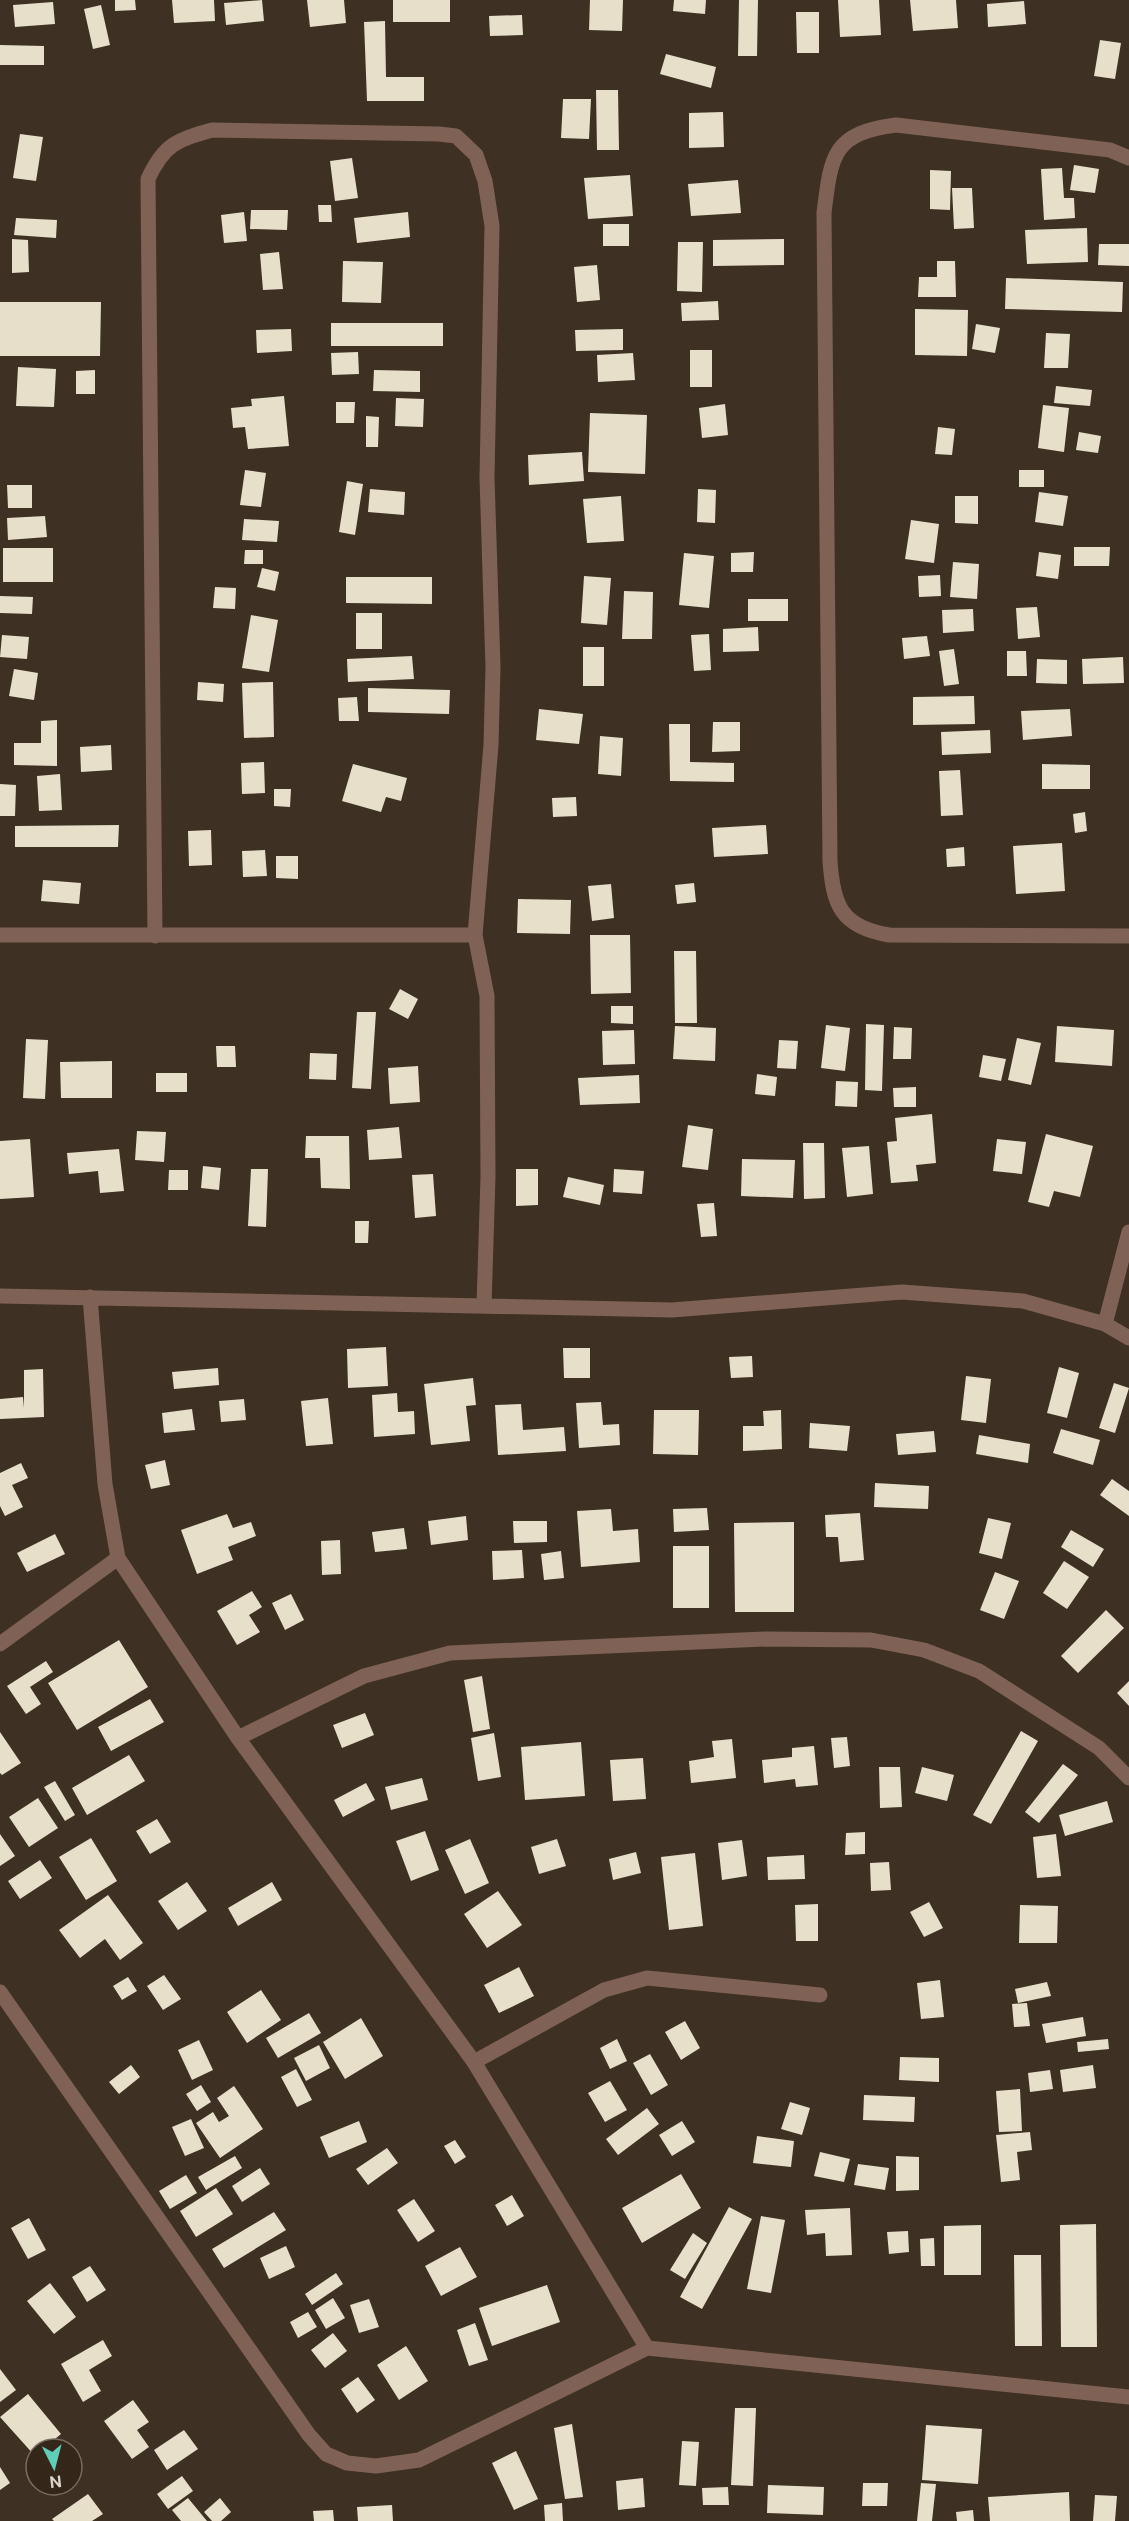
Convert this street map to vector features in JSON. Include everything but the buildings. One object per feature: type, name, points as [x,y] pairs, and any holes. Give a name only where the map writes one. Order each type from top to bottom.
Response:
[{"type":"street","points":[[1129,158],[1110,150],[896,125],[866,129],[848,138],[834,159],[824,213],[830,861],[831,888],[837,905],[850,922],[867,932],[889,935],[1129,936]]},
{"type":"street","points":[[155,936],[148,179],[158,157],[182,139],[212,130],[456,136],[476,155],[485,181],[492,226],[488,478],[493,667],[491,745],[475,935],[487,996],[488,1178],[484,1306]]},
{"type":"street","points":[[0,935],[475,935]]},
{"type":"street","points":[[1105,1324],[1129,1232]]},
{"type":"street","points":[[0,1296],[672,1310],[902,1292],[1023,1301],[1105,1324],[1129,1338]]},
{"type":"street","points":[[90,1297],[105,1484],[118,1558],[238,1738],[474,2062],[647,2348]]},
{"type":"street","points":[[0,1644],[118,1558]]},
{"type":"street","points":[[238,1738],[363,1676],[450,1653],[766,1639],[871,1640],[924,1650],[979,1671],[1099,1748],[1129,1778]]},
{"type":"street","points":[[474,2062],[604,1990],[647,1978],[820,1995]]},
{"type":"street","points":[[0,1992],[309,2435],[326,2454],[347,2463],[376,2466],[419,2460],[647,2348],[1129,2397]]}]
